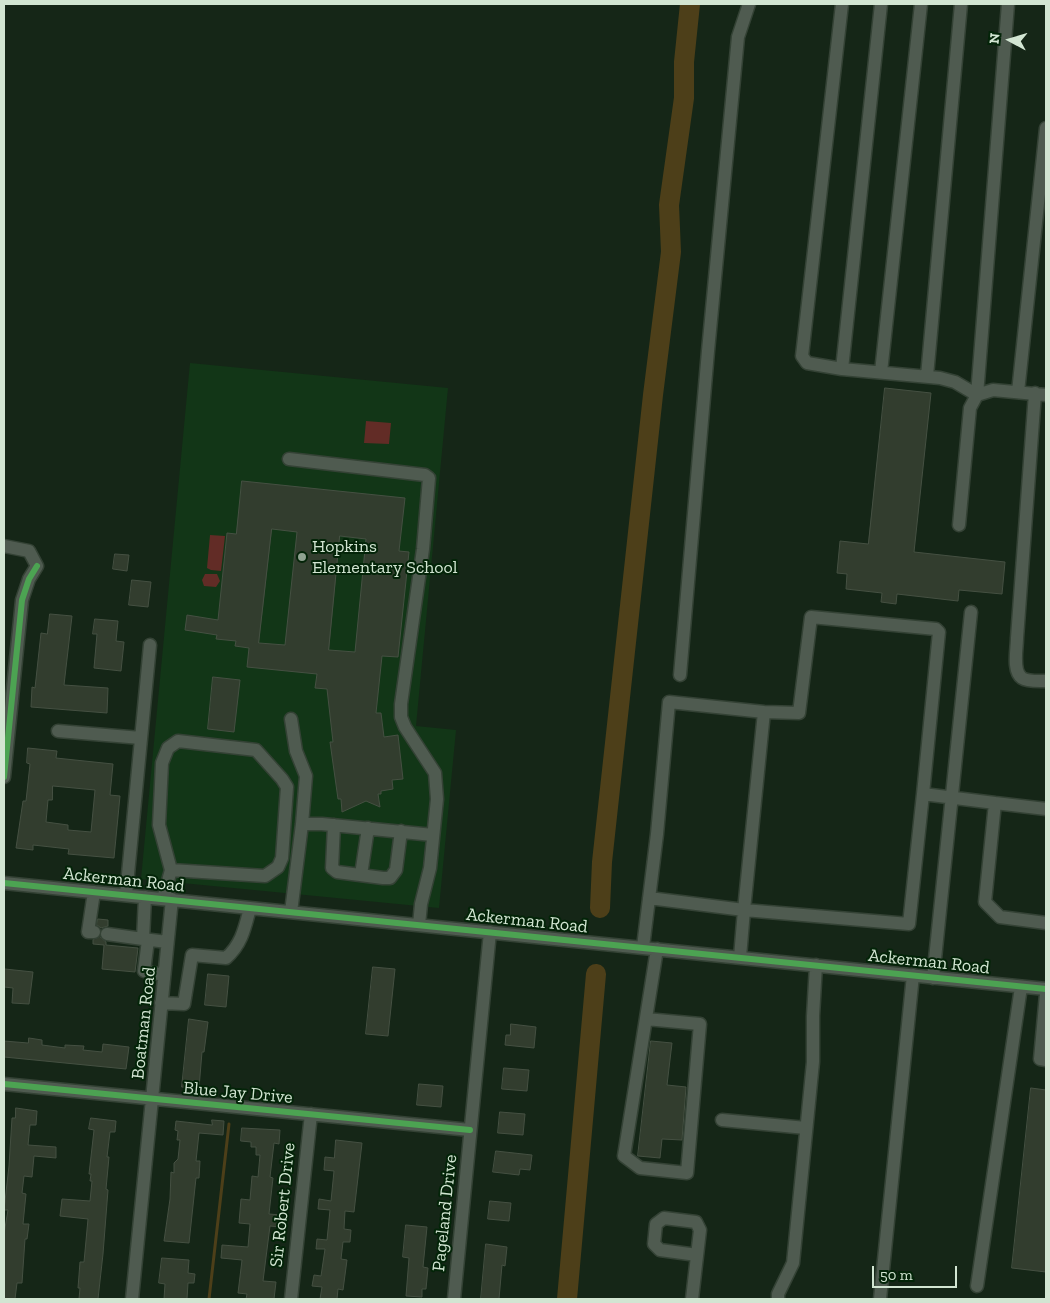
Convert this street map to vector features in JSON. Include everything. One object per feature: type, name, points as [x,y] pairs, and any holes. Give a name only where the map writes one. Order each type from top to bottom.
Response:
[{"type":"street","points":[[680,675],[738,37],[748,4]]},
{"type":"street","points":[[842,4],[802,356],[807,363],[842,369],[927,376],[954,382],[977,395],[993,390],[1040,394],[1016,660],[1017,671],[1021,678],[1046,682]]},
{"type":"street","points":[[842,369],[881,4]]},
{"type":"street","points":[[881,372],[921,4]]},
{"type":"street","points":[[927,376],[961,4]]},
{"type":"street","points":[[959,525],[970,408],[977,395],[1008,4]]},
{"type":"street","points":[[1018,392],[1046,128]]},
{"type":"street","points":[[289,459],[425,475],[429,478],[401,717],[405,727],[435,773],[437,799],[430,868],[421,904],[419,925]]},
{"type":"street","points":[[4,546],[29,551],[37,566],[29,579],[24,593],[8,690],[4,777]]},
{"type":"street","points":[[933,978],[971,612]]},
{"type":"street","points":[[643,947],[649,898],[657,834],[669,702],[764,712],[799,713],[811,616],[936,630],[938,632],[923,794],[908,924],[744,910],[649,898]]},
{"type":"street","points":[[126,895],[150,644]]},
{"type":"street","points":[[740,957],[764,712]]},
{"type":"street","points":[[291,719],[296,751],[306,776],[291,912]]},
{"type":"street","points":[[58,731],[141,738]]},
{"type":"street","points":[[178,741],[256,750],[282,779],[287,788],[282,858],[278,867],[265,876],[171,870],[159,825],[162,763],[168,748],[178,741]]},
{"type":"street","points":[[923,794],[1046,809]]},
{"type":"street","points":[[995,802],[985,902],[1000,917],[1046,923]]},
{"type":"street","points":[[302,824],[334,825],[433,835]]},
{"type":"street","points":[[334,825],[332,868],[337,872],[383,878],[390,878],[396,870],[401,832]]},
{"type":"street","points":[[361,875],[368,828]]},
{"type":"street","name":"Boatman Road","points":[[132,1299],[167,942],[167,899],[171,870]]},
{"type":"street","name":"Ackerman Road","points":[[4,883],[1046,989]]},
{"type":"street","points":[[94,892],[88,932],[94,932]]},
{"type":"street","points":[[145,897],[146,939],[144,971],[164,975]]},
{"type":"street","points":[[161,1003],[184,1004],[192,955],[226,958],[234,951],[244,934],[250,908]]},
{"type":"street","points":[[470,1130],[490,932]]},
{"type":"street","points":[[107,934],[167,942]]},
{"type":"street","points":[[646,1019],[700,1024],[687,1173],[640,1168],[624,1156],[657,949]]},
{"type":"street","points":[[778,1299],[778,1294],[793,1263],[813,1062],[816,965]]},
{"type":"street","points":[[880,1299],[913,975]]},
{"type":"street","points":[[977,1286],[1022,987]]},
{"type":"street","points":[[1046,994],[1040,1059],[1046,1060]]},
{"type":"street","name":"Blue Jay Drive","points":[[4,1084],[470,1130]]},
{"type":"street","name":"Sir Robert Drive","points":[[291,1299],[311,1114]]},
{"type":"street","points":[[722,1120],[806,1128]]},
{"type":"street","name":"Pageland Drive","points":[[454,1299],[470,1130]]},
{"type":"street","points":[[692,1299],[697,1255]]},
{"type":"shaded area","name":"Hopkins Elementary School","points":[[190,363],[448,388],[416,726],[456,730],[439,908],[141,879]]},
{"type":"shaded area","points":[[366,421],[391,423],[389,444],[364,443]]},
{"type":"shaded area","points":[[210,535],[225,536],[221,571],[207,568]]},
{"type":"shaded area","points":[[205,574],[217,574],[220,581],[216,587],[204,586],[202,580]]},
{"type":"building","points":[[885,388],[931,393],[914,552],[1005,562],[1002,594],[959,590],[958,601],[897,594],[896,604],[881,602],[882,593],[846,589],[847,574],[837,573],[840,541],[868,544]]},
{"type":"building","points":[[242,481],[405,498],[399,551],[409,552],[398,657],[382,656],[376,713],[381,713],[384,737],[398,735],[403,779],[392,780],[393,789],[381,791],[381,794],[378,794],[380,807],[366,801],[342,812],[341,799],[338,799],[330,742],[333,742],[327,689],[315,688],[317,674],[247,667],[249,648],[235,646],[236,641],[216,639],[217,635],[185,630],[187,615],[218,620],[227,533],[236,534]],"holes":[[[272,529],[297,532],[285,645],[259,643]],[[340,536],[366,539],[355,652],[329,650]]]},
{"type":"building","points":[[115,554],[129,555],[127,571],[113,569]]},
{"type":"building","points":[[132,580],[151,582],[148,607],[129,605]]},
{"type":"building","points":[[50,614],[72,616],[64,685],[108,688],[107,713],[31,707],[32,687],[35,688],[41,633],[47,634]]},
{"type":"building","points":[[95,619],[118,621],[116,641],[124,642],[121,671],[94,668],[97,634],[93,634]]},
{"type":"building","points":[[213,677],[240,680],[234,732],[208,729]]},
{"type":"building","points":[[28,748],[57,751],[56,758],[113,764],[110,795],[120,796],[114,858],[68,854],[69,849],[33,845],[33,850],[16,848],[23,801],[26,801],[30,764],[27,763]],"holes":[[[53,786],[95,790],[91,832],[68,830],[68,825],[46,822],[48,800],[52,800]]]},
{"type":"building","points":[[98,919],[108,920],[108,926],[101,928],[97,925]]},
{"type":"building","points":[[100,937],[106,942],[106,945],[138,948],[135,972],[102,969],[104,945],[93,944],[93,940]]},
{"type":"building","points":[[373,967],[395,969],[388,1036],[366,1034]]},
{"type":"building","points":[[5,969],[33,972],[29,1004],[12,1003],[13,988],[4,987]]},
{"type":"building","points":[[208,974],[229,976],[226,1007],[205,1005]]},
{"type":"building","points":[[189,1019],[208,1022],[204,1052],[202,1052],[199,1088],[182,1087]]},
{"type":"building","points":[[511,1024],[536,1027],[534,1048],[505,1045],[506,1035],[510,1035]]},
{"type":"building","points":[[29,1038],[42,1040],[42,1045],[65,1048],[65,1045],[84,1046],[83,1050],[102,1052],[103,1044],[129,1047],[126,1069],[4,1057],[4,1041],[28,1043]]},
{"type":"building","points":[[651,1041],[672,1043],[667,1085],[686,1087],[682,1140],[662,1139],[660,1158],[638,1156]]},
{"type":"building","points":[[504,1068],[529,1070],[527,1091],[502,1089]]},
{"type":"building","points":[[419,1084],[443,1086],[441,1107],[417,1105]]},
{"type":"building","points":[[1031,1088],[1046,1090],[1046,1272],[1012,1268]]},
{"type":"building","points":[[16,1108],[37,1111],[36,1125],[30,1125],[28,1145],[56,1147],[56,1158],[34,1156],[32,1177],[24,1176],[22,1193],[26,1194],[23,1224],[29,1224],[27,1239],[25,1239],[22,1283],[17,1283],[15,1299],[4,1299],[4,1234],[8,1210],[4,1210],[12,1118],[15,1118]]},
{"type":"building","points":[[500,1112],[525,1114],[523,1135],[498,1133]]},
{"type":"building","points":[[91,1118],[116,1121],[115,1132],[110,1132],[107,1157],[109,1157],[106,1189],[108,1190],[98,1299],[79,1299],[80,1262],[84,1262],[88,1219],[60,1216],[62,1199],[90,1201],[92,1181],[90,1181],[91,1174],[89,1174],[94,1130],[89,1129]]},
{"type":"building","points":[[212,1120],[224,1121],[223,1135],[199,1133],[196,1161],[200,1161],[199,1178],[196,1178],[189,1243],[164,1241],[170,1199],[171,1172],[174,1173],[174,1163],[178,1159],[180,1140],[177,1140],[176,1121],[212,1125]]},
{"type":"building","points":[[242,1128],[280,1130],[279,1144],[274,1143],[270,1177],[273,1178],[269,1214],[281,1215],[280,1227],[270,1226],[263,1281],[276,1282],[274,1299],[246,1299],[247,1294],[238,1293],[242,1260],[221,1258],[222,1245],[248,1247],[250,1224],[239,1223],[241,1199],[250,1200],[252,1176],[258,1177],[260,1155],[256,1155],[256,1147],[251,1147],[251,1142],[241,1141]]},
{"type":"building","points":[[336,1140],[362,1143],[354,1212],[345,1211],[344,1229],[351,1230],[350,1242],[343,1242],[341,1259],[347,1260],[343,1290],[338,1289],[337,1299],[320,1299],[322,1287],[312,1286],[314,1275],[321,1276],[325,1249],[316,1249],[317,1239],[327,1240],[330,1210],[318,1209],[319,1199],[331,1201],[334,1171],[324,1170],[325,1157],[334,1158]]},
{"type":"building","points":[[496,1151],[532,1155],[530,1170],[520,1169],[519,1175],[493,1172]]},
{"type":"building","points":[[490,1201],[511,1203],[509,1221],[488,1219]]},
{"type":"building","points":[[406,1225],[427,1227],[423,1267],[428,1268],[426,1289],[422,1289],[422,1297],[406,1296],[409,1258],[403,1257]]},
{"type":"building","points":[[486,1244],[507,1247],[505,1266],[502,1265],[499,1299],[481,1299]]},
{"type":"building","points":[[162,1258],[189,1260],[188,1273],[195,1274],[194,1283],[188,1283],[187,1299],[164,1299],[165,1284],[159,1283]]},
{"type":"waterway","points":[[600,908],[602,862],[653,395],[671,252],[669,205],[684,98],[684,62],[690,4]]},
{"type":"waterway","points":[[567,1299],[596,974]]},
{"type":"waterway","points":[[209,1299],[229,1124]]},
{"type":"cycle path","points":[[4,777],[22,600],[29,579],[37,566]]},
{"type":"cycle path","points":[[4,883],[1046,989]]},
{"type":"cycle path","points":[[4,1084],[470,1130]]},
{"type":"place","name":"Hopkins Elementary School","points":[[302,557]]}]
